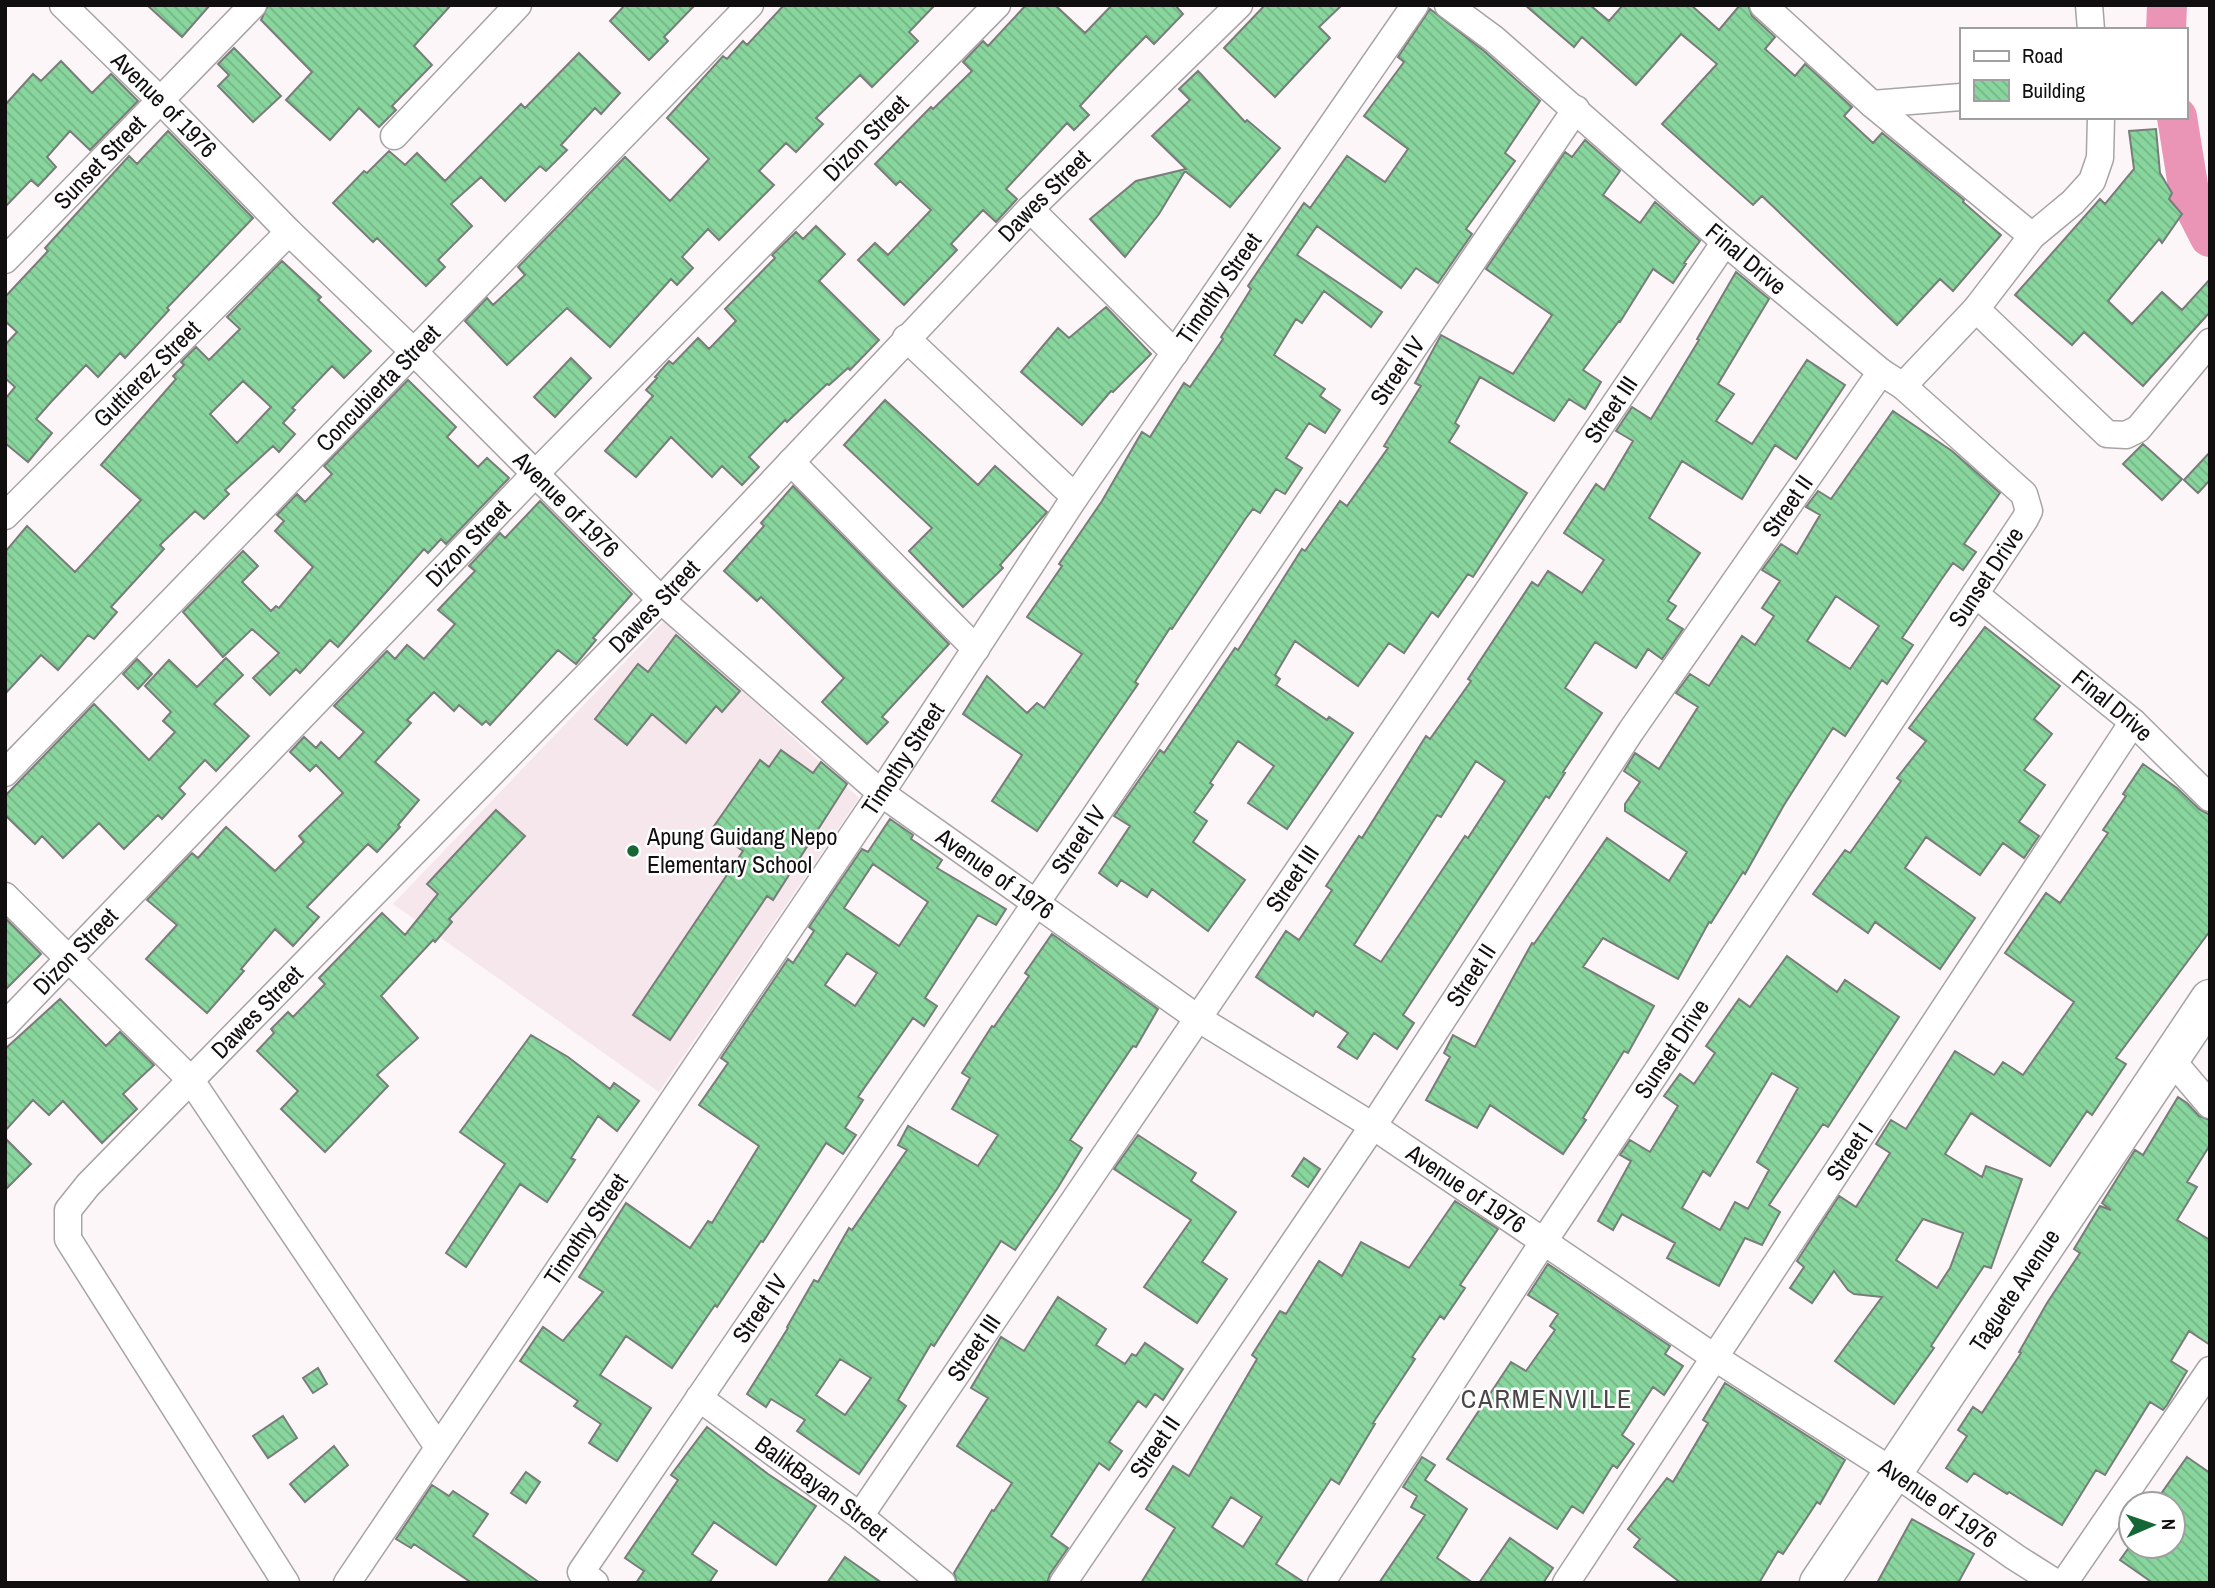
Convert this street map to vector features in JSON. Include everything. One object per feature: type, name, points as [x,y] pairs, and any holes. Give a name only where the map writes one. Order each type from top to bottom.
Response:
[{"type":"street","name":"Avenue of 1976","points":[[63,5],[661,600],[881,793],[1199,1019],[1373,1126],[1714,1357],[1892,1471],[2056,1583]]},
{"type":"street","name":"Sunset Street","points":[[5,260],[253,5]]},
{"type":"street","points":[[394,136],[519,5]]},
{"type":"street","name":"Concubierta Street","points":[[5,774],[750,5]]},
{"type":"street","name":"Dizon Street","points":[[5,1026],[535,474],[997,5]]},
{"type":"street","name":"Dawes Street","points":[[286,1583],[68,1239],[68,1210],[88,1185],[190,1079],[661,600],[1030,209],[1240,5]]},
{"type":"street","name":"Timothy Street","points":[[347,1583],[881,793],[1075,497],[1415,5]]},
{"type":"street","name":"Final Drive","points":[[1448,5],[1494,39],[1576,109],[1725,242],[1881,372],[1903,386],[2024,494],[2029,511],[2025,519]]},
{"type":"street","points":[[1763,5],[1872,104],[2032,236]]},
{"type":"street","points":[[2089,5],[2091,28]]},
{"type":"street","points":[[1872,104],[1960,97]]},
{"type":"street","name":"Street IV","points":[[588,1577],[699,1398],[1576,109]]},
{"type":"street","points":[[1903,386],[1976,309],[2032,236],[2073,202],[2092,181],[2100,158],[2101,119]]},
{"type":"street","points":[[1030,209],[1175,353]]},
{"type":"street","name":"Guttierez Street","points":[[5,516],[289,232]]},
{"type":"street","name":"Street III","points":[[860,1516],[1725,242]]},
{"type":"street","points":[[1976,309],[2107,434],[2126,435],[2138,429],[2210,342]]},
{"type":"street","points":[[906,338],[1075,497]]},
{"type":"street","name":"Street II","points":[[1063,1583],[1373,1126],[1631,732],[1881,372]]},
{"type":"street","points":[[791,462],[976,649]]},
{"type":"street","name":"Sunset Drive","points":[[1321,1583],[1544,1241],[2025,519]]},
{"type":"street","name":"Final Drive","points":[[1975,594],[2133,722],[2210,798]]},
{"type":"street","name":"Street I","points":[[1566,1583],[2133,722]]},
{"type":"street","points":[[5,896],[190,1079],[438,1447]]},
{"type":"street","name":"Taguete Avenue","points":[[1819,1583],[2210,999]]},
{"type":"street","points":[[2169,1057],[2210,1105]]},
{"type":"street","points":[[2064,1583],[2210,1370]]},
{"type":"street","name":"BalikBayan Street","points":[[699,1398],[860,1516],[943,1583]]},
{"type":"shaded area","name":"Apung Guidang Nepo Elementary School","points":[[665,620],[859,798],[659,1092],[393,904]]},
{"type":"building","points":[[147,5],[210,5],[182,37]]},
{"type":"building","points":[[268,5],[451,5],[414,46],[432,65],[392,106],[396,110],[379,127],[359,108],[330,140],[286,100],[312,72],[261,20]]},
{"type":"building","points":[[625,5],[695,5],[664,37],[668,41],[649,60],[610,21]]},
{"type":"building","points":[[784,5],[935,5],[909,32],[918,41],[872,87],[860,75],[816,118],[823,124],[796,152],[786,143],[759,171],[774,185],[719,240],[708,229],[682,257],[693,268],[677,285],[671,279],[610,347],[567,308],[507,365],[465,321],[487,298],[493,305],[525,275],[518,267],[625,157],[670,201],[709,159],[667,118],[723,56],[727,59],[743,41],[747,45]]},
{"type":"building","points":[[1026,5],[1055,5],[1085,33],[1112,5],[1175,5],[1183,14],[1154,44],[1146,36],[1116,67],[1080,106],[1089,115],[1074,130],[1067,123],[1006,189],[1017,199],[996,222],[983,210],[951,244],[957,250],[904,305],[858,260],[875,243],[888,255],[931,210],[900,181],[896,185],[875,164],[931,107],[933,109],[972,71],[963,62],[983,41],[988,46]]},
{"type":"building","points":[[1265,5],[1342,5],[1319,27],[1330,38],[1275,97],[1224,48]]},
{"type":"building","points":[[1525,5],[1590,5],[1609,21],[1623,5],[1691,5],[1719,30],[1740,5],[1748,5],[1752,16],[1775,37],[1765,49],[1795,76],[1805,64],[1852,107],[1844,116],[1873,143],[1882,133],[1964,200],[1963,202],[2001,235],[1953,291],[1940,279],[1897,325],[1762,196],[1753,205],[1662,124],[1717,64],[1681,34],[1636,85],[1582,37],[1574,47]]},
{"type":"building","points":[[1430,9],[1484,51],[1540,101],[1505,153],[1515,161],[1466,229],[1472,234],[1438,283],[1416,268],[1401,288],[1317,226],[1297,255],[1382,312],[1371,327],[1324,291],[1302,323],[1296,319],[1274,355],[1325,389],[1320,396],[1340,410],[1325,433],[1309,423],[1286,458],[1302,468],[1285,494],[1276,489],[1260,513],[1253,509],[1246,518],[1172,629],[1170,628],[1135,682],[1138,684],[1037,831],[992,801],[1022,755],[963,714],[987,676],[1027,713],[1037,703],[1044,708],[1082,654],[1027,617],[1062,566],[1059,564],[1102,501],[1142,432],[1150,437],[1184,383],[1190,387],[1223,339],[1221,337],[1251,289],[1248,286],[1304,203],[1310,208],[1347,156],[1385,182],[1408,149],[1364,116],[1404,62],[1398,57]]},
{"type":"building","points":[[234,48],[281,96],[253,122],[218,86],[229,75],[218,64]]},
{"type":"building","points":[[579,53],[620,93],[601,114],[595,108],[561,145],[567,150],[546,171],[540,166],[505,201],[481,177],[451,204],[472,226],[438,260],[445,267],[426,286],[377,238],[373,242],[333,203],[364,171],[367,173],[389,151],[405,165],[417,153],[445,181],[521,104],[525,108]]},
{"type":"building","points":[[61,61],[92,93],[111,74],[138,101],[90,150],[70,131],[47,157],[56,167],[38,186],[31,180],[5,207],[5,105],[33,74],[41,81]]},
{"type":"building","points":[[1198,71],[1245,122],[1247,120],[1280,148],[1230,207],[1185,171],[1159,214],[1125,257],[1090,219],[1136,181],[1186,169],[1152,136],[1190,100],[1179,89]]},
{"type":"building","points":[[2156,129],[2160,173],[2172,193],[2169,199],[2182,214],[2162,243],[2159,239],[2108,301],[2132,324],[2162,292],[2182,310],[2210,279],[2210,312],[2143,386],[2084,332],[2072,345],[2015,295],[2100,199],[2105,204],[2134,169],[2129,131]]},
{"type":"building","points":[[168,131],[253,218],[167,308],[169,310],[125,358],[120,353],[98,377],[86,365],[51,402],[36,419],[52,433],[28,462],[5,443],[5,399],[15,387],[5,378],[5,345],[17,332],[5,321],[5,297],[48,251],[45,248],[129,156],[137,164]]},
{"type":"building","points":[[1585,140],[1620,171],[1603,195],[1640,223],[1655,202],[1700,241],[1684,263],[1686,264],[1673,283],[1653,269],[1620,322],[1583,370],[1601,382],[1585,409],[1569,399],[1554,421],[1480,377],[1455,423],[1459,426],[1449,442],[1527,493],[1473,577],[1468,574],[1438,617],[1432,612],[1404,653],[1389,643],[1358,686],[1295,641],[1275,675],[1280,679],[1276,685],[1327,720],[1329,717],[1353,733],[1287,829],[1248,803],[1274,766],[1238,741],[1194,812],[1207,821],[1193,842],[1245,880],[1208,931],[1152,889],[1147,897],[1121,880],[1117,886],[1099,873],[1130,826],[1114,816],[1160,750],[1164,753],[1235,648],[1238,650],[1302,549],[1305,551],[1340,501],[1347,506],[1388,448],[1384,446],[1421,386],[1415,383],[1441,335],[1513,374],[1552,315],[1486,269],[1565,152],[1572,157]]},
{"type":"building","points":[[816,226],[845,254],[819,281],[879,340],[850,370],[848,368],[827,384],[787,422],[785,420],[749,457],[759,467],[742,485],[722,466],[712,477],[671,437],[636,477],[605,451],[653,396],[646,390],[657,378],[655,377],[669,361],[673,364],[698,338],[709,349],[736,321],[725,309],[775,258],[772,255],[796,232],[803,239]]},
{"type":"building","points":[[282,261],[321,297],[318,300],[371,351],[344,378],[332,366],[292,408],[295,410],[283,423],[295,434],[279,452],[273,446],[225,490],[229,494],[204,519],[195,511],[160,545],[164,549],[111,607],[117,612],[94,639],[88,635],[58,670],[41,655],[5,694],[5,552],[27,526],[75,572],[141,500],[101,465],[176,379],[173,376],[184,365],[181,362],[196,347],[209,360],[240,329],[227,317]],"holes":[[[243,381],[271,407],[237,443],[210,414]]]},
{"type":"building","points":[[1736,272],[1769,299],[1718,384],[1734,394],[1716,421],[1752,444],[1807,360],[1845,385],[1796,459],[1775,445],[1742,499],[1682,461],[1649,518],[1700,553],[1668,601],[1676,606],[1667,619],[1683,629],[1662,659],[1648,649],[1636,668],[1595,642],[1565,688],[1602,713],[1549,798],[1546,796],[1403,1015],[1414,1023],[1397,1049],[1374,1033],[1357,1059],[1338,1047],[1348,1033],[1316,1011],[1313,1016],[1256,977],[1286,931],[1299,940],[1332,890],[1326,886],[1359,836],[1362,838],[1426,736],[1430,739],[1471,681],[1468,679],[1532,582],[1538,586],[1548,571],[1582,593],[1604,560],[1564,533],[1596,484],[1604,490],[1633,441],[1616,431],[1632,407],[1651,419],[1699,340],[1697,339]],"holes":[[[1476,761],[1505,781],[1381,962],[1354,945],[1437,815],[1441,817]]]},
{"type":"building","points":[[1106,307],[1151,354],[1111,391],[1082,425],[1021,372],[1058,328],[1069,338]]},
{"type":"building","points":[[571,358],[591,378],[555,417],[534,397]]},
{"type":"building","points":[[408,380],[456,427],[447,437],[478,467],[487,458],[509,478],[446,544],[441,539],[428,553],[424,549],[338,647],[330,640],[300,673],[296,669],[270,695],[253,678],[279,653],[252,629],[223,657],[183,612],[243,551],[258,566],[242,582],[271,611],[276,606],[279,608],[313,567],[275,531],[284,521],[277,515],[297,494],[305,502],[332,474],[324,466]]},
{"type":"building","points":[[885,400],[978,485],[995,466],[1047,512],[1000,565],[1003,568],[963,607],[909,551],[932,528],[844,445]]},
{"type":"building","points":[[1893,411],[1952,451],[2000,493],[1964,544],[1976,552],[1963,570],[1953,563],[1902,638],[1913,645],[1887,684],[1882,680],[1845,736],[1833,728],[1784,805],[1745,874],[1743,872],[1711,923],[1709,922],[1678,979],[1603,938],[1583,967],[1654,1006],[1628,1053],[1624,1051],[1583,1118],[1586,1120],[1563,1154],[1490,1105],[1477,1128],[1426,1100],[1450,1057],[1444,1053],[1453,1035],[1475,1047],[1532,943],[1534,944],[1607,838],[1669,881],[1687,852],[1625,811],[1625,804],[1640,782],[1624,771],[1635,753],[1659,769],[1698,707],[1676,693],[1690,674],[1709,686],[1742,636],[1755,645],[1774,616],[1762,608],[1780,581],[1762,570],[1781,544],[1797,554],[1820,515],[1806,507],[1818,491],[1831,499]],"holes":[[[1836,596],[1879,626],[1850,669],[1807,641]]]},
{"type":"building","points":[[2143,444],[2182,479],[2162,500],[2123,464]]},
{"type":"building","points":[[2210,452],[2210,480],[2198,493],[2184,480]]},
{"type":"building","points":[[793,486],[949,644],[882,717],[888,722],[867,744],[822,702],[844,678],[761,597],[757,601],[724,571],[764,526],[761,523]]},
{"type":"building","points":[[540,501],[632,594],[593,638],[596,640],[576,664],[558,650],[490,725],[486,721],[482,725],[459,705],[454,711],[434,692],[407,720],[411,723],[375,762],[419,800],[398,825],[400,827],[377,852],[368,844],[307,907],[319,917],[293,946],[275,929],[241,969],[244,971],[207,1013],[146,959],[177,925],[147,900],[192,853],[198,858],[226,827],[275,871],[304,842],[299,836],[343,793],[316,765],[310,771],[290,752],[304,737],[316,748],[321,742],[339,759],[364,732],[334,706],[387,651],[395,659],[407,645],[424,659],[455,624],[438,610],[475,571],[469,566],[500,533],[505,538]]},
{"type":"building","points":[[1985,627],[2060,686],[2034,719],[2052,734],[2024,770],[2045,785],[2019,822],[2039,836],[2024,858],[2003,843],[1980,875],[1926,837],[1905,868],[1975,918],[1940,969],[1875,922],[1868,933],[1813,894],[1845,850],[1850,853],[1901,781],[1897,778],[1926,741],[1909,728]]},
{"type":"building","points":[[676,635],[740,691],[722,712],[716,706],[686,743],[652,714],[627,745],[595,719],[638,664],[648,672]]},
{"type":"building","points":[[226,658],[243,675],[214,704],[249,736],[216,771],[205,760],[179,788],[185,794],[162,819],[158,815],[124,849],[99,823],[63,858],[42,836],[35,844],[5,815],[5,796],[94,704],[149,760],[175,732],[163,721],[171,712],[145,686],[169,660],[197,687]]},
{"type":"building","points":[[137,659],[152,674],[138,689],[123,674]]},
{"type":"building","points":[[781,750],[813,773],[821,762],[847,784],[773,900],[767,896],[670,1040],[633,1015],[743,851],[712,829],[760,760],[769,767]]},
{"type":"building","points":[[2143,764],[2210,815],[2210,931],[2116,1058],[2126,1064],[2092,1115],[2087,1111],[2050,1166],[1971,1113],[1945,1154],[1982,1177],[1986,1166],[2022,1179],[1991,1268],[1984,1266],[1931,1346],[1934,1348],[1894,1404],[1835,1361],[1882,1297],[1854,1294],[1834,1271],[1812,1303],[1790,1288],[1804,1267],[1797,1261],[1839,1196],[1856,1207],[1890,1153],[1876,1144],[1891,1120],[1906,1129],[1955,1051],[1994,1075],[2003,1062],[2023,1075],[2074,1002],[2005,953],[2046,893],[2060,903],[2108,833],[2103,830],[2126,796],[2123,794]],"holes":[[[1923,1219],[1963,1233],[1950,1268],[1937,1288],[1896,1260]]]},
{"type":"building","points":[[496,810],[525,836],[449,919],[452,922],[435,942],[433,940],[381,996],[418,1038],[377,1075],[388,1086],[325,1152],[281,1109],[298,1091],[257,1051],[274,1033],[271,1029],[288,1012],[293,1017],[325,984],[319,978],[382,913],[405,935],[438,894],[427,884]]},
{"type":"building","points":[[890,819],[913,835],[911,839],[942,860],[937,868],[1006,909],[996,925],[978,915],[925,998],[937,1006],[924,1026],[913,1018],[858,1097],[863,1100],[845,1128],[856,1135],[843,1154],[826,1143],[763,1242],[761,1241],[672,1368],[626,1336],[600,1375],[651,1408],[617,1461],[589,1443],[601,1424],[574,1406],[578,1401],[520,1361],[543,1327],[563,1341],[603,1292],[579,1277],[626,1203],[690,1248],[708,1221],[712,1223],[759,1146],[699,1105],[728,1063],[721,1058],[788,959],[793,963],[814,931],[809,927],[862,849],[868,852]],"holes":[[[873,864],[928,902],[899,946],[844,908]],[[847,953],[877,973],[855,1006],[825,985]]]},
{"type":"building","points":[[5,918],[41,954],[5,990]]},
{"type":"building","points":[[1052,934],[1158,1009],[1136,1047],[1133,1046],[1070,1140],[1082,1148],[1057,1189],[1015,1250],[1001,1241],[934,1346],[931,1344],[898,1400],[906,1406],[859,1474],[797,1431],[805,1420],[771,1399],[766,1407],[747,1394],[814,1280],[818,1282],[849,1228],[852,1230],[907,1150],[898,1145],[908,1126],[978,1166],[998,1135],[952,1109],[970,1078],[962,1073],[1029,976],[1025,973]],"holes":[[[840,1359],[871,1378],[845,1415],[816,1395]]]},
{"type":"building","points":[[1787,956],[1837,992],[1845,980],[1899,1017],[1828,1127],[1823,1124],[1769,1205],[1780,1212],[1762,1245],[1745,1238],[1719,1286],[1667,1258],[1675,1243],[1622,1214],[1613,1230],[1598,1221],[1631,1161],[1620,1155],[1630,1140],[1650,1152],[1678,1106],[1664,1096],[1680,1074],[1694,1084],[1715,1053],[1706,1046],[1739,999],[1750,1007]],"holes":[[[1772,1073],[1798,1088],[1757,1162],[1769,1170],[1748,1209],[1735,1202],[1720,1230],[1682,1208],[1703,1171],[1710,1176]]]},
{"type":"building","points":[[60,999],[106,1046],[120,1032],[154,1065],[123,1094],[137,1109],[102,1143],[63,1101],[49,1115],[33,1100],[5,1131],[5,1049]]},
{"type":"building","points":[[531,1035],[568,1057],[610,1089],[614,1083],[639,1101],[617,1131],[598,1116],[571,1158],[575,1160],[547,1202],[520,1184],[466,1267],[446,1253],[505,1164],[460,1132]]},
{"type":"building","points":[[2178,1097],[2199,1116],[2210,1120],[2210,1145],[2187,1182],[2197,1187],[2177,1220],[2210,1240],[2210,1345],[2189,1331],[2171,1361],[2187,1371],[2167,1405],[2163,1410],[2150,1402],[2105,1475],[2096,1470],[2062,1525],[1974,1473],[1967,1482],[1946,1468],[1967,1436],[1958,1430],[1973,1407],[1982,1413],[2080,1253],[2074,1249],[2100,1206],[2111,1210],[2102,1203],[2135,1150],[2143,1155]]},
{"type":"building","points":[[1138,1135],[1196,1173],[1191,1181],[1236,1212],[1202,1262],[1227,1279],[1197,1323],[1144,1287],[1191,1220],[1114,1169]]},
{"type":"building","points":[[5,1138],[31,1164],[5,1190]]},
{"type":"building","points":[[1304,1158],[1320,1169],[1308,1187],[1292,1176]]},
{"type":"building","points":[[1455,1201],[1498,1229],[1460,1285],[1465,1288],[1444,1319],[1440,1316],[1412,1357],[1415,1359],[1373,1423],[1375,1424],[1339,1484],[1331,1479],[1276,1564],[1305,1583],[1141,1583],[1175,1528],[1146,1509],[1173,1466],[1189,1476],[1257,1359],[1252,1355],[1280,1311],[1286,1314],[1319,1261],[1342,1276],[1361,1242],[1409,1268]],"holes":[[[1231,1497],[1262,1517],[1243,1547],[1212,1527]]]},
{"type":"building","points":[[1548,1264],[1670,1346],[1665,1354],[1683,1366],[1664,1395],[1653,1387],[1622,1435],[1634,1444],[1617,1468],[1613,1465],[1583,1513],[1572,1506],[1557,1529],[1447,1459],[1511,1362],[1526,1371],[1555,1330],[1550,1326],[1558,1314],[1528,1295]]},
{"type":"building","points":[[1058,1297],[1106,1329],[1096,1345],[1125,1364],[1132,1354],[1136,1356],[1145,1343],[1183,1369],[1163,1400],[1155,1394],[1146,1407],[1138,1401],[1109,1442],[1122,1451],[1109,1470],[1099,1463],[1051,1536],[1068,1548],[1047,1583],[957,1583],[954,1573],[992,1510],[994,1511],[1012,1483],[957,1446],[988,1398],[971,1388],[1001,1337],[1024,1351]]},
{"type":"building","points":[[318,1368],[327,1384],[313,1393],[303,1378]]},
{"type":"building","points":[[1725,1383],[1845,1460],[1820,1504],[1817,1502],[1783,1554],[1778,1551],[1759,1583],[1681,1583],[1634,1547],[1640,1539],[1628,1529],[1667,1478],[1673,1482],[1708,1423],[1703,1420]]},
{"type":"building","points":[[283,1416],[297,1438],[268,1458],[253,1436]]},
{"type":"building","points":[[707,1427],[768,1474],[816,1506],[776,1565],[714,1522],[692,1554],[717,1571],[709,1583],[636,1583],[644,1571],[625,1558],[678,1480],[671,1475]]},
{"type":"building","points":[[334,1446],[348,1465],[305,1502],[290,1484]]},
{"type":"building","points":[[1422,1457],[1435,1465],[1425,1480],[1467,1509],[1437,1558],[1473,1583],[1379,1583],[1425,1515],[1411,1507],[1417,1496],[1403,1487]]},
{"type":"building","points":[[2187,1457],[2210,1473],[2210,1583],[2153,1583],[2120,1560],[2187,1560],[2187,1490],[2164,1490]]},
{"type":"building","points":[[526,1472],[540,1482],[526,1503],[511,1493]]},
{"type":"building","points":[[432,1485],[449,1496],[453,1491],[488,1514],[473,1536],[540,1583],[472,1583],[414,1544],[411,1548],[396,1539]]},
{"type":"building","points":[[1912,1519],[1974,1554],[1958,1583],[1877,1583]]},
{"type":"building","points":[[1510,1538],[1553,1568],[1543,1583],[1479,1583]]},
{"type":"building","points":[[845,1557],[882,1583],[827,1583]]},
{"type":"waterway","points":[[2166,28],[2167,5]]},
{"type":"waterway","points":[[2177,119],[2190,198],[2210,237]]},
{"type":"place","name":"Apung Guidang Nepo Elementary School","points":[[633,851]]},
{"type":"district","name":"CARMENVILLE","points":[[1547,1399]]}]
